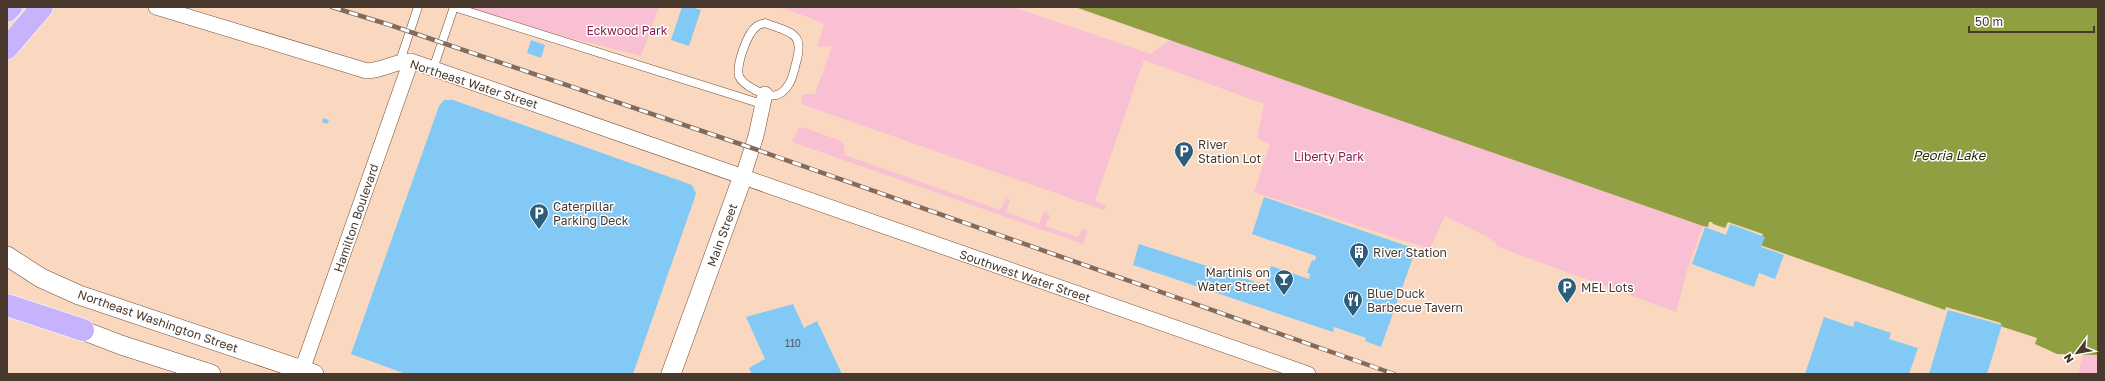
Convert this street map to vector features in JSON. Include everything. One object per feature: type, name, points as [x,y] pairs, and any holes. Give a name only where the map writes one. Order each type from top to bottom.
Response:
[{"type":"highway","points":[[7,11],[11,7]]},
{"type":"highway","points":[[7,48],[42,7]]},
{"type":"highway","points":[[7,305],[84,330]]},
{"type":"street","name":"Northeast Water Street","points":[[156,7],[367,70],[385,69],[405,61],[433,69],[743,176]]},
{"type":"street","name":"Hamilton Boulevard","points":[[306,373],[405,61]]},
{"type":"street","name":"Main Street","points":[[671,374],[743,176],[756,136],[763,99]]},
{"type":"street","name":"Southwest Water Street","points":[[743,176],[1308,374]]},
{"type":"street","name":"Northeast Washington Street","points":[[7,256],[41,278],[79,295],[306,373]]},
{"type":"street","points":[[7,295],[41,314],[121,345],[211,374]]},
{"type":"lane","points":[[405,61],[418,7]]},
{"type":"lane","points":[[433,69],[454,7],[763,99],[784,92],[790,82],[800,49],[799,40],[793,34],[766,23],[757,25],[750,34],[738,66],[742,82],[763,99]]},
{"type":"green space","name":"Eckwood Park","points":[[448,7],[659,7],[641,56]]},
{"type":"green space","name":"Liberty Park","points":[[780,7],[1013,7],[1151,54],[1170,40],[1703,226],[1688,267],[1676,312],[1501,248],[1486,236],[1445,216],[1430,249],[1254,192],[1270,144],[1257,138],[1264,104],[1144,60],[1095,201],[1107,206],[1104,210],[801,104],[803,94],[815,94],[832,46],[817,47],[824,25],[821,22]]},
{"type":"green space","points":[[802,127],[839,140],[844,145],[845,155],[1000,210],[1007,198],[1010,201],[1006,212],[1039,224],[1044,212],[1047,212],[1050,216],[1045,226],[1078,237],[1082,229],[1087,231],[1083,244],[792,142],[798,129]]},
{"type":"green space","points":[[2083,354],[2098,355],[2098,374],[2078,374]]},
{"type":"water","name":"Peoria Lake","points":[[1075,7],[2098,7],[2098,355],[2057,354],[2035,344],[2037,338],[2000,326],[2001,323],[1946,307],[1945,310],[1760,245],[1763,234],[1728,222],[1725,228],[1713,224],[1712,222],[1709,222],[1708,227],[1703,226]]},
{"type":"building","points":[[682,7],[691,7],[701,10],[689,46],[671,40]]},
{"type":"building","points":[[531,40],[545,45],[541,58],[527,53]]},
{"type":"building","name":"Caterpillar Parking Deck","points":[[444,100],[453,100],[692,185],[696,193],[695,197],[633,374],[406,374],[351,354],[439,106]]},
{"type":"building","points":[[323,118],[329,120],[327,124],[322,122]]},
{"type":"building","name":"River Station","points":[[1264,197],[1416,249],[1381,347],[1365,341],[1366,338],[1334,327],[1333,332],[1133,265],[1139,244],[1265,285],[1271,266],[1309,279],[1310,274],[1307,273],[1312,260],[1315,261],[1316,256],[1252,234]]},
{"type":"building","points":[[1730,224],[1765,237],[1761,247],[1784,255],[1775,279],[1759,273],[1754,287],[1692,264],[1705,227],[1726,235]]},
{"type":"building","points":[[793,304],[804,328],[817,321],[842,374],[752,374],[749,368],[765,359],[746,317]]},
{"type":"building","points":[[1948,310],[2002,325],[1987,374],[1929,374]]},
{"type":"building","points":[[1824,317],[1853,327],[1855,321],[1891,333],[1889,339],[1918,348],[1909,374],[1805,374]]},
{"type":"railway","points":[[332,7],[390,25],[752,148],[1394,374]]},
{"type":"place","name":"River Station Lot","points":[[1184,168]]},
{"type":"place","name":"Caterpillar Parking Deck","points":[[539,230]]},
{"type":"place","name":"River Station","points":[[1359,269]]},
{"type":"place","name":"Martinis on Water Street","points":[[1284,296]]},
{"type":"place","name":"MEL Lots","points":[[1567,304]]},
{"type":"place","name":"Blue Duck Barbecue Tavern","points":[[1353,317]]}]
